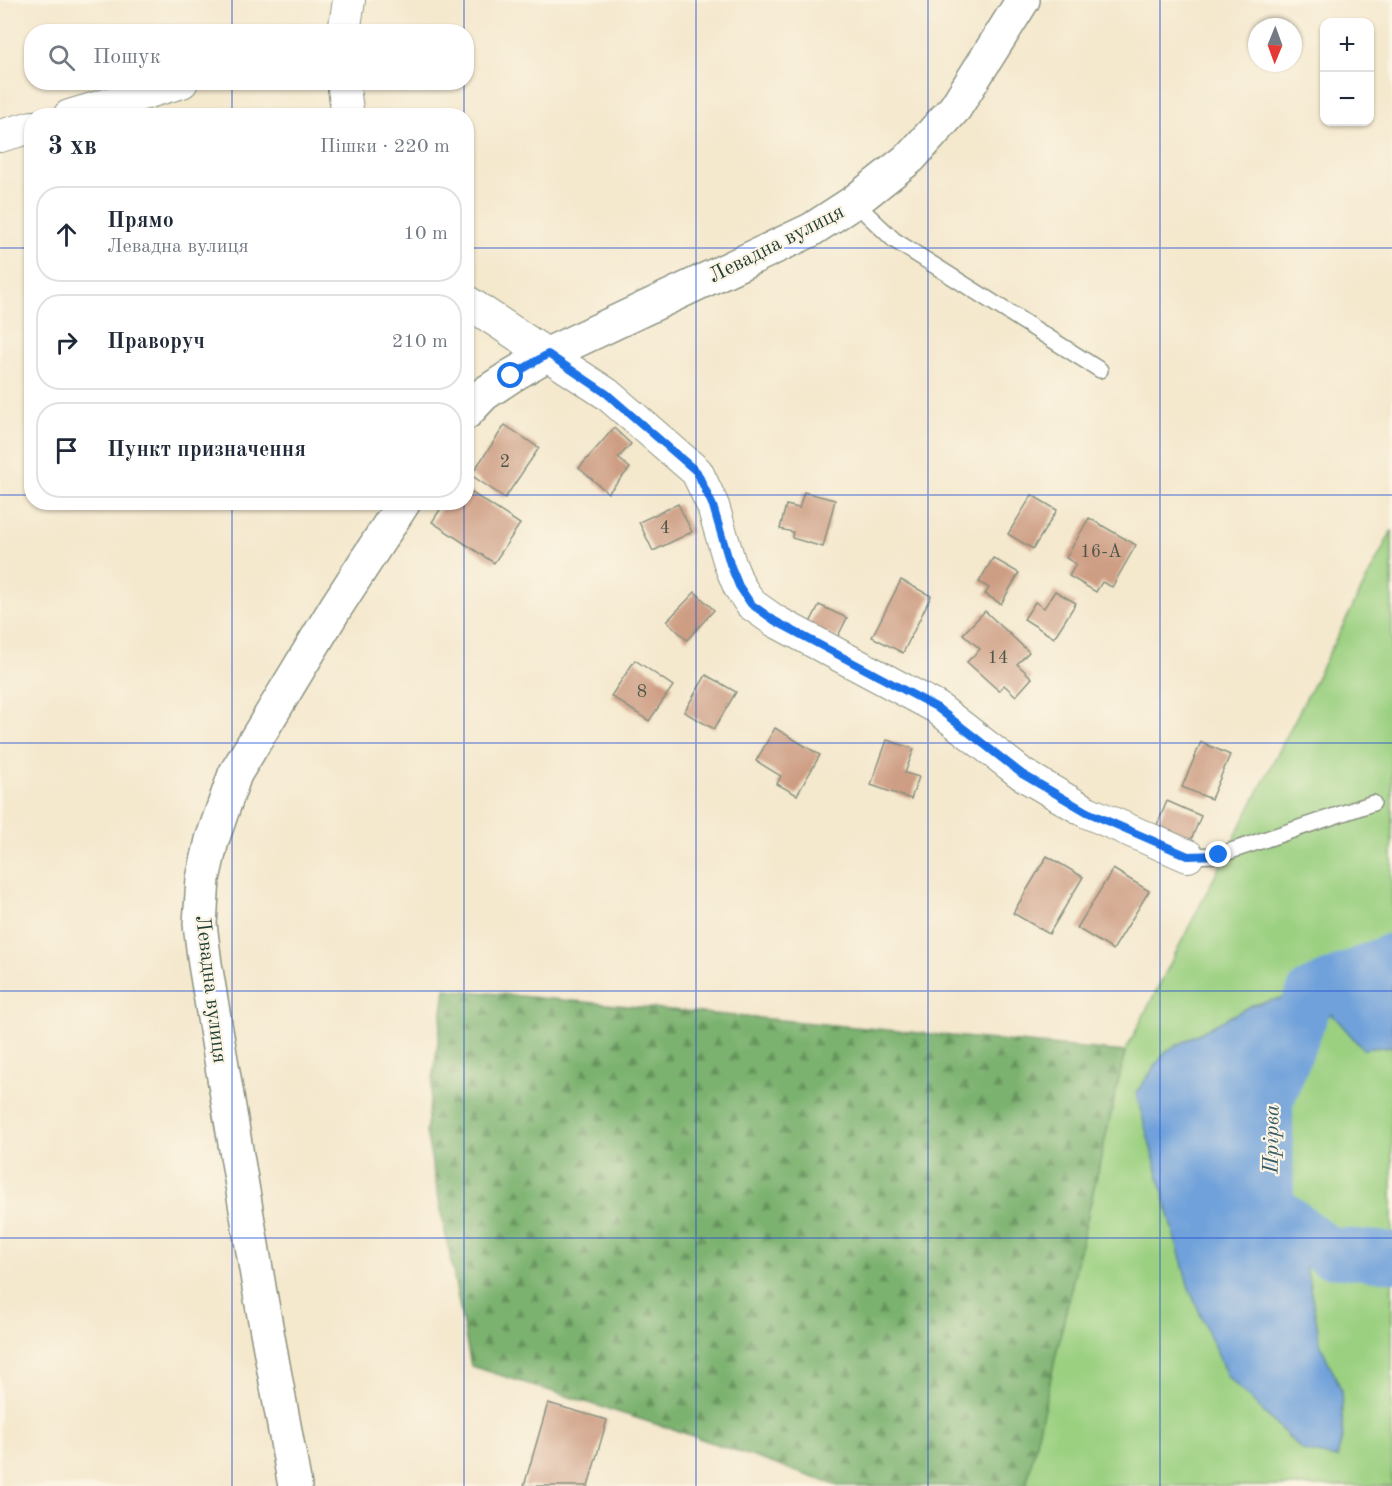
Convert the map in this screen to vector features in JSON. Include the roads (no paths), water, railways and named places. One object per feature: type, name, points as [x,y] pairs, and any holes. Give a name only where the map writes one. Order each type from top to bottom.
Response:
[{"type":"street","points":[[345,24],[349,0]]},
{"type":"street","name":"Левадна вулиця","points":[[474,405],[484,394],[548,354],[811,230],[854,202],[911,157],[955,108],[1023,0]]},
{"type":"street","points":[[96,108],[155,90]]},
{"type":"street","points":[[344,90],[346,108]]},
{"type":"street","points":[[0,136],[24,128]]},
{"type":"street","points":[[474,306],[607,394],[697,472],[713,506],[730,564],[739,586],[751,604],[775,621],[936,707],[1022,774],[1087,812],[1188,856]]},
{"type":"street","name":"Левадна вулиця","points":[[295,1486],[205,964],[200,924],[203,879],[212,840],[235,774],[336,607],[399,510]]},
{"type":"lane","points":[[854,202],[894,240],[1100,370]]},
{"type":"lane","points":[[1188,856],[1219,855],[1373,803]]},
{"type":"water","points":[[1346,953],[1392,967],[1392,1046],[1363,1049],[1332,1014],[1284,1029],[1267,1071],[1258,1140],[1294,1202],[1321,1346],[1341,1389],[1343,1434],[1337,1458],[1303,1451],[1227,1376],[1189,1288],[1136,1093],[1166,1051],[1252,1005],[1287,997]]},
{"type":"waterway","name":"Прірва","points":[[1392,958],[1311,994],[1268,1102],[1269,1206],[1328,1252],[1392,1257]]}]
